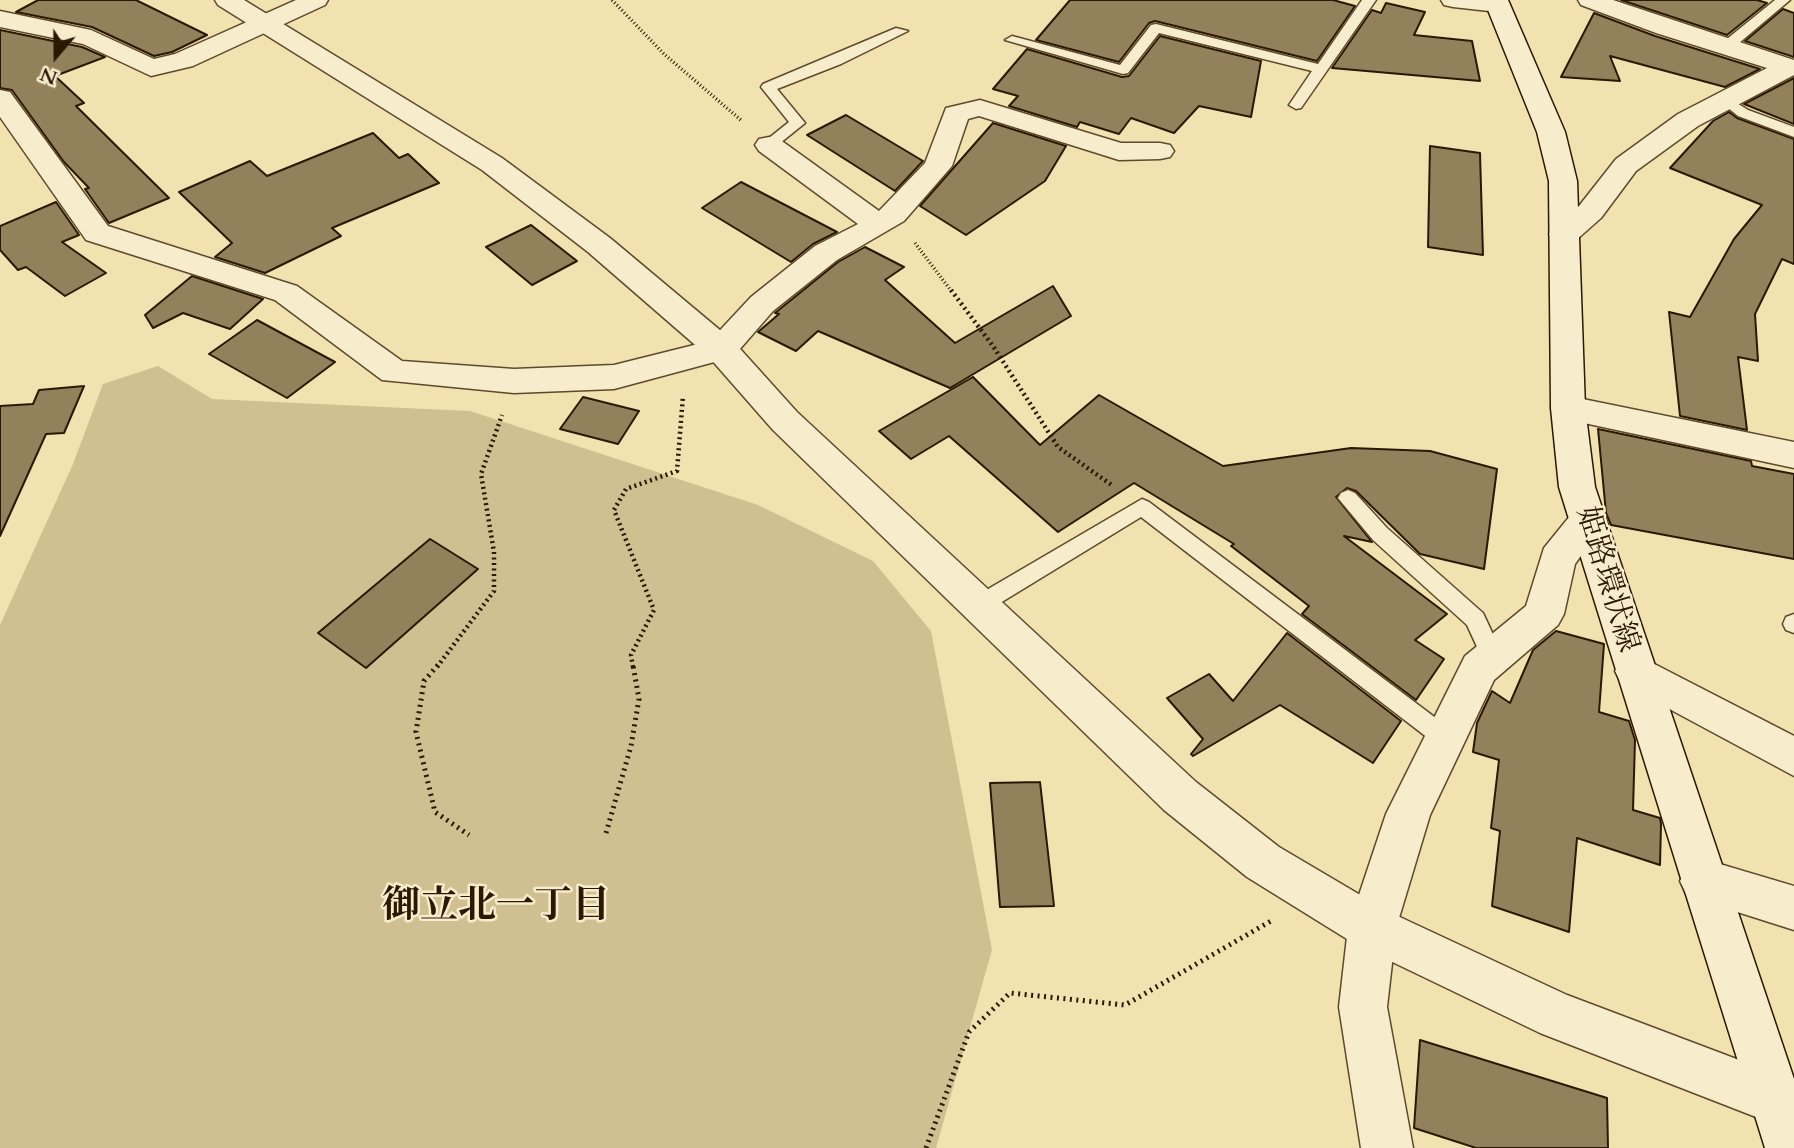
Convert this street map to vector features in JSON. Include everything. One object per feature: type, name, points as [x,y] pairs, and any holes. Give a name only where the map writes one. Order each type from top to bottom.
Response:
[{"type":"street","points":[[227,0],[528,189],[582,231],[703,354],[785,421],[1180,796],[1263,862],[1372,928],[1557,1016],[1773,1098]]},
{"type":"street","points":[[0,19],[91,38],[151,68],[184,60],[316,0]]},
{"type":"street","points":[[1453,0],[1497,3]]},
{"type":"street","points":[[1590,0],[1665,28],[1793,66]]},
{"type":"street","name":"姫路環状線","points":[[1497,3],[1558,156],[1563,181],[1568,408],[1575,475],[1635,671],[1791,1148]]},
{"type":"street","points":[[1564,234],[1590,212],[1626,165],[1688,120],[1724,99],[1793,66]]},
{"type":"street","points":[[0,99],[97,233],[286,293],[394,372],[514,381],[614,377],[703,354],[826,254],[886,220],[938,166],[956,114],[980,108],[1119,152],[1160,151]]},
{"type":"street","points":[[769,145],[886,220]]},
{"type":"street","points":[[1568,408],[1794,455]]},
{"type":"street","points":[[1387,1148],[1363,1007],[1372,928],[1408,814],[1479,668],[1544,614],[1557,559],[1587,521]]},
{"type":"street","points":[[1635,671],[1794,757]]},
{"type":"street","points":[[1703,881],[1794,908]]},
{"type":"lane","points":[[1296,105],[1369,0]]},
{"type":"lane","points":[[1727,46],[1783,0]]},
{"type":"lane","points":[[1012,40],[1123,70],[1156,29],[1322,69]]},
{"type":"lane","points":[[769,145],[797,123],[768,87],[836,61],[901,31]]},
{"type":"lane","points":[[1724,99],[1743,113],[1794,132]]},
{"type":"lane","points":[[1348,498],[1380,534],[1475,619],[1492,656]]},
{"type":"lane","points":[[979,605],[1142,507],[1445,738]]},
{"type":"path","points":[[612,0],[664,54],[769,145]]},
{"type":"path","points":[[886,220],[993,346],[1058,447],[1142,507]]},
{"type":"path","points":[[606,833],[631,746],[639,699],[631,655],[654,610],[614,510],[626,489],[677,471],[703,354]]},
{"type":"path","points":[[469,835],[435,812],[416,732],[424,681],[454,647],[494,591],[494,552],[481,474],[514,381]]},
{"type":"path","points":[[926,1148],[968,1032],[1010,993],[1125,1004],[1270,922],[1299,884]]},
{"type":"shaded area","points":[[158,366],[212,399],[470,411],[758,505],[873,561],[931,631],[992,950],[936,1148],[0,1148],[0,625],[73,464],[103,384]]},
{"type":"building","points":[[38,0],[136,0],[207,35],[172,52],[154,56],[92,27],[16,12]]},
{"type":"building","points":[[1070,0],[1333,0],[1355,6],[1317,61],[1155,21],[1149,23],[1119,62],[1036,40]]},
{"type":"building","points":[[1621,0],[1757,0],[1767,3],[1727,35]]},
{"type":"building","points":[[1386,3],[1425,12],[1414,35],[1472,41],[1480,81],[1332,68],[1372,10],[1381,13]]},
{"type":"building","points":[[1783,9],[1794,13],[1794,57],[1745,41]]},
{"type":"building","points":[[1594,13],[1655,36],[1760,69],[1725,87],[1610,56],[1620,81],[1561,77]]},
{"type":"building","points":[[0,30],[82,47],[105,57],[55,76],[84,103],[76,106],[169,198],[109,223],[85,189],[89,188],[64,162],[12,90],[0,88]]},
{"type":"building","points":[[1160,36],[1261,61],[1251,117],[1199,106],[1174,133],[1131,118],[1119,134],[1080,122],[1077,127],[1009,106],[1018,96],[993,89],[1027,49],[1122,77],[1129,76]]},
{"type":"building","points":[[1794,78],[1794,124],[1744,104]]},
{"type":"building","points":[[1729,112],[1737,118],[1794,139],[1794,264],[1782,259],[1755,314],[1758,361],[1738,357],[1747,430],[1680,416],[1669,312],[1690,317],[1734,239],[1762,205],[1670,168],[1713,121]]},
{"type":"building","points":[[846,115],[923,161],[895,191],[807,135]]},
{"type":"building","points":[[993,123],[1066,146],[1045,181],[966,235],[920,206]]},
{"type":"building","points":[[373,133],[399,158],[408,154],[439,183],[332,228],[341,236],[265,273],[215,257],[232,243],[179,192],[250,161],[267,176]]},
{"type":"building","points":[[1430,146],[1480,153],[1483,255],[1428,247]]},
{"type":"building","points":[[741,182],[837,232],[813,244],[791,262],[702,208]]},
{"type":"building","points":[[56,202],[79,235],[62,242],[106,273],[65,296],[26,267],[18,270],[0,250],[0,226]]},
{"type":"building","points":[[531,225],[577,261],[532,285],[486,247]]},
{"type":"building","points":[[865,247],[904,267],[885,280],[955,343],[1053,286],[1071,316],[950,388],[818,331],[796,351],[758,332],[779,314],[775,313],[838,262]]},
{"type":"building","points":[[192,276],[263,299],[230,329],[183,313],[153,328],[145,315]]},
{"type":"building","points":[[257,320],[335,362],[287,398],[209,354]]},
{"type":"building","points":[[973,377],[1040,445],[1099,395],[1223,466],[1351,448],[1430,451],[1497,469],[1484,569],[1420,554],[1356,491],[1347,488],[1336,497],[1372,542],[1344,536],[1447,614],[1415,640],[1444,659],[1416,700],[1302,614],[1309,606],[1231,546],[1234,544],[1134,483],[1058,532],[949,436],[911,459],[879,431]]},
{"type":"building","points":[[84,386],[64,433],[46,434],[0,536],[0,406],[33,404],[39,390]]},
{"type":"building","points":[[583,397],[639,411],[618,444],[560,429]]},
{"type":"building","points":[[1598,429],[1751,461],[1752,466],[1794,474],[1794,559],[1611,525],[1606,513]]},
{"type":"building","points":[[430,539],[478,569],[366,668],[318,633]]},
{"type":"building","points":[[1556,631],[1604,644],[1599,712],[1629,721],[1635,740],[1633,810],[1660,818],[1661,824],[1660,865],[1577,838],[1569,932],[1492,906],[1500,831],[1491,828],[1499,760],[1473,752],[1477,723],[1492,691],[1510,703],[1533,650]]},
{"type":"building","points":[[1287,633],[1401,721],[1373,763],[1280,705],[1193,756],[1191,754],[1203,739],[1167,698],[1209,674],[1233,701]]},
{"type":"building","points":[[1040,782],[1054,906],[1000,907],[990,783]]},
{"type":"building","points":[[1420,1040],[1607,1098],[1608,1148],[1476,1148],[1414,1128]]},
{"type":"district","name":"御立北一丁目","points":[[496,908]]}]
